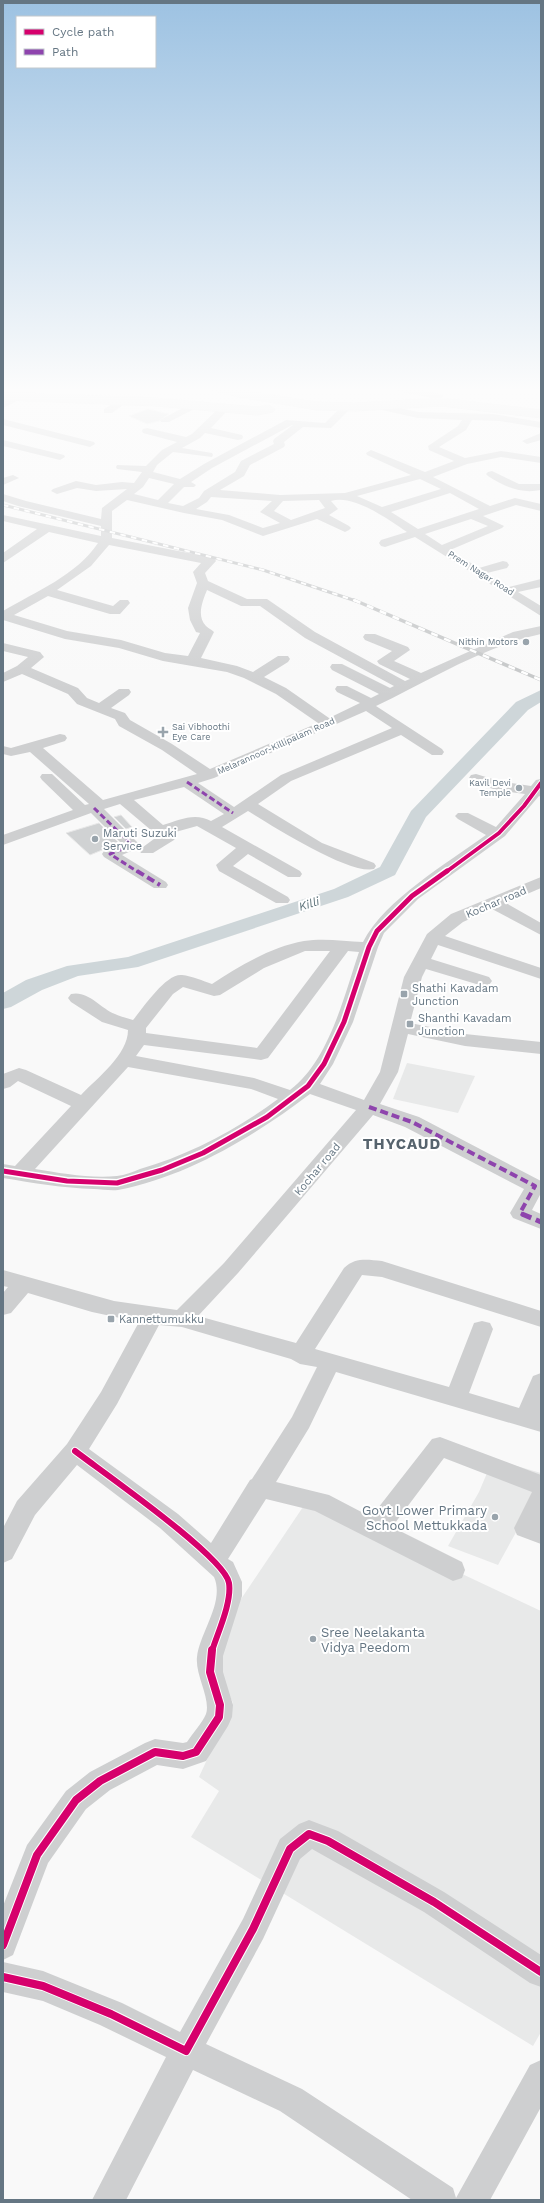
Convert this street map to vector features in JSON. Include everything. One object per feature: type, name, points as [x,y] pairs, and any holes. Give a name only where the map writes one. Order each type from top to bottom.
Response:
[{"type":"street","points":[[3,616],[86,564],[105,541],[106,510],[132,491]]},
{"type":"street","points":[[161,504],[173,491]]},
{"type":"street","name":"Prem Nagar Road","points":[[206,491],[280,498],[345,496],[364,502],[419,534],[508,591],[540,609]]},
{"type":"street","points":[[345,496],[365,491]]},
{"type":"street","points":[[381,511],[445,491]]},
{"type":"street","points":[[454,491],[489,510]]},
{"type":"street","points":[[184,510],[203,500],[210,492]]},
{"type":"street","points":[[126,496],[184,510],[225,517],[263,532],[320,515],[332,509],[325,500],[329,497]]},
{"type":"street","points":[[3,497],[22,504],[106,524]]},
{"type":"street","points":[[280,498],[275,505],[266,512],[291,524]]},
{"type":"street","points":[[385,543],[419,534],[515,501],[541,508]]},
{"type":"street","points":[[320,515],[345,528]]},
{"type":"street","points":[[441,549],[498,526],[473,516]]},
{"type":"street","points":[[3,518],[105,541],[210,561],[199,572],[203,583],[194,608],[196,620],[201,629],[207,632],[198,647],[193,661]]},
{"type":"street","points":[[3,558],[48,528]]},
{"type":"street","points":[[478,572],[503,565]]},
{"type":"street","points":[[203,583],[245,603],[263,602],[310,635],[406,687]]},
{"type":"street","points":[[508,591],[541,583]]},
{"type":"street","points":[[45,591],[115,611],[124,603]]},
{"type":"street","points":[[3,616],[65,635],[121,644],[163,657],[217,663],[256,676],[328,724]]},
{"type":"street","name":"Melarannoor-Killipalam Road","points":[[3,840],[93,808],[209,776],[328,724],[461,659],[518,635],[541,630]]},
{"type":"street","points":[[370,637],[403,650],[384,662],[422,679]]},
{"type":"street","points":[[3,647],[37,657],[22,669],[3,678]]},
{"type":"street","points":[[256,676],[284,659]]},
{"type":"street","points":[[337,666],[390,694]]},
{"type":"street","points":[[22,669],[73,690],[82,701],[120,716],[124,723],[167,747],[209,776]]},
{"type":"street","points":[[342,689],[368,704],[437,752]]},
{"type":"street","points":[[100,709],[124,692]]},
{"type":"street","points":[[211,826],[286,778],[403,729]]},
{"type":"street","points":[[3,750],[11,752],[33,747],[60,738]]},
{"type":"street","points":[[33,747],[132,845],[110,854],[160,885]]},
{"type":"street","points":[[47,777],[93,808]]},
{"type":"street","points":[[476,778],[496,785],[540,788]]},
{"type":"street","points":[[187,782],[233,813]]},
{"type":"street","points":[[12,1172],[67,1181],[117,1183],[162,1170],[203,1153],[267,1117],[291,1097],[308,1086],[324,1064],[344,1022],[369,947],[377,931],[412,896],[496,834],[540,788]]},
{"type":"street","points":[[123,799],[168,837],[147,850]]},
{"type":"street","points":[[246,804],[316,846],[368,866]]},
{"type":"street","points":[[463,816],[496,834]]},
{"type":"street","points":[[162,831],[195,821],[211,826],[294,874]]},
{"type":"street","points":[[247,847],[227,861],[224,865],[225,868],[282,900]]},
{"type":"street","name":"Kochar road","points":[[182,1318],[231,1268],[369,1107],[389,1072],[413,977],[433,938],[457,918],[492,902],[524,891],[541,882]]},
{"type":"street","points":[[492,902],[541,930]]},
{"type":"street","points":[[433,938],[541,974]]},
{"type":"street","points":[[12,1172],[84,1104],[133,1050],[137,1033],[167,990],[181,980],[214,991],[227,981],[293,948],[307,946],[369,947]]},
{"type":"street","points":[[77,998],[108,1018],[137,1033],[260,1054],[265,1051],[330,961],[344,946]]},
{"type":"street","points":[[421,962],[483,981]]},
{"type":"street","points":[[400,1027],[465,1040],[541,1048]]},
{"type":"street","points":[[124,1060],[254,1084],[291,1097]]},
{"type":"street","points":[[3,1083],[12,1076],[19,1074],[84,1104]]},
{"type":"street","points":[[308,1086],[352,1103],[369,1107],[412,1122],[432,1131],[535,1186],[520,1213],[541,1222]]},
{"type":"street","points":[[300,1355],[351,1273],[358,1267],[382,1269],[541,1319]]},
{"type":"street","points":[[3,1278],[153,1317],[182,1318],[300,1355],[330,1362],[534,1421],[541,1382]]},
{"type":"street","points":[[3,1307],[24,1284]]},
{"type":"street","points":[[3,1552],[26,1508],[75,1451],[109,1398],[153,1317]]},
{"type":"street","points":[[456,1398],[482,1329]]},
{"type":"street","points":[[214,1560],[258,1487],[301,1422],[330,1362]]},
{"type":"street","points":[[376,1529],[440,1446],[541,1485]]},
{"type":"street","points":[[3,1945],[37,1855],[76,1800],[100,1781],[155,1752],[184,1756],[196,1752],[219,1717],[220,1705],[210,1672],[210,1656],[230,1596],[229,1582],[224,1570],[169,1521],[75,1451]]},
{"type":"street","points":[[258,1487],[320,1502],[376,1529],[453,1570]]},
{"type":"street","points":[[541,1498],[526,1528],[541,1534]]},
{"type":"street","points":[[108,2200],[186,2051],[253,1929],[290,1849],[308,1834],[328,1841],[434,1902],[541,1972]]},
{"type":"street","points":[[3,1977],[43,1986],[111,2014],[291,2100],[441,2200]]},
{"type":"street","points":[[472,2200],[541,2076]]},
{"type":"shaded area","points":[[407,1063],[475,1076],[458,1113],[393,1099]]},
{"type":"shaded area","name":"Govt Lower Primary School Mettukkada","points":[[493,1459],[541,1473],[541,1487],[498,1565],[448,1546],[479,1492]]},
{"type":"shaded area","points":[[307,1501],[541,1611],[541,2032],[533,2046],[191,1837],[219,1791],[199,1777],[233,1703],[214,1664],[231,1614]]},
{"type":"building","points":[[121,815],[132,827],[126,829],[114,817]]},
{"type":"building","name":"Maruti Suzuki Service","points":[[99,823],[119,843],[90,855],[66,833]]},
{"type":"waterway","name":"Killi","points":[[3,1002],[34,985],[74,970],[131,963],[341,893],[388,871],[418,815],[522,706],[541,695]]},
{"type":"railway","points":[[3,505],[263,570],[356,601]]},
{"type":"railway","points":[[354,600],[541,680]]},
{"type":"marked path","points":[[187,782],[233,813]]},
{"type":"marked path","points":[[94,808],[132,845],[110,854],[160,885]]},
{"type":"marked path","points":[[369,1107],[412,1122],[535,1186],[520,1213],[541,1222]]},
{"type":"cycle path","points":[[3,1171],[67,1181],[117,1183],[162,1170],[203,1153],[267,1117],[308,1086],[324,1064],[344,1022],[369,947],[377,931],[412,896],[499,833],[524,806],[541,783]]},
{"type":"cycle path","points":[[3,1945],[37,1855],[76,1800],[100,1781],[155,1752],[183,1756],[196,1752],[219,1717],[220,1705],[210,1672],[210,1656],[229,1596],[229,1582],[224,1570],[169,1521],[75,1451]]},
{"type":"cycle path","points":[[3,1977],[43,1986],[111,2014],[186,2051],[253,1929],[290,1849],[309,1834],[328,1841],[434,1902],[541,1972]]},
{"type":"place","name":"Nithin Motors","points":[[526,642]]},
{"type":"place","name":"Sai Vibhoothi Eye Care","points":[[163,732]]},
{"type":"place","name":"Kavil Devi Temple","points":[[519,788]]},
{"type":"place","name":"Maruti Suzuki Service","points":[[95,839]]},
{"type":"place","name":"Shathi Kavadam Junction","points":[[404,994]]},
{"type":"place","name":"Shanthi Kavadam Junction","points":[[410,1024]]},
{"type":"place","name":"Kannettumukku","points":[[111,1319]]},
{"type":"place","name":"Govt Lower Primary School Mettukkada","points":[[495,1517]]},
{"type":"place","name":"Sree Neelakanta Vidya Peedom","points":[[313,1639]]},
{"type":"district","name":"THYCAUD","points":[[402,1144]]}]
